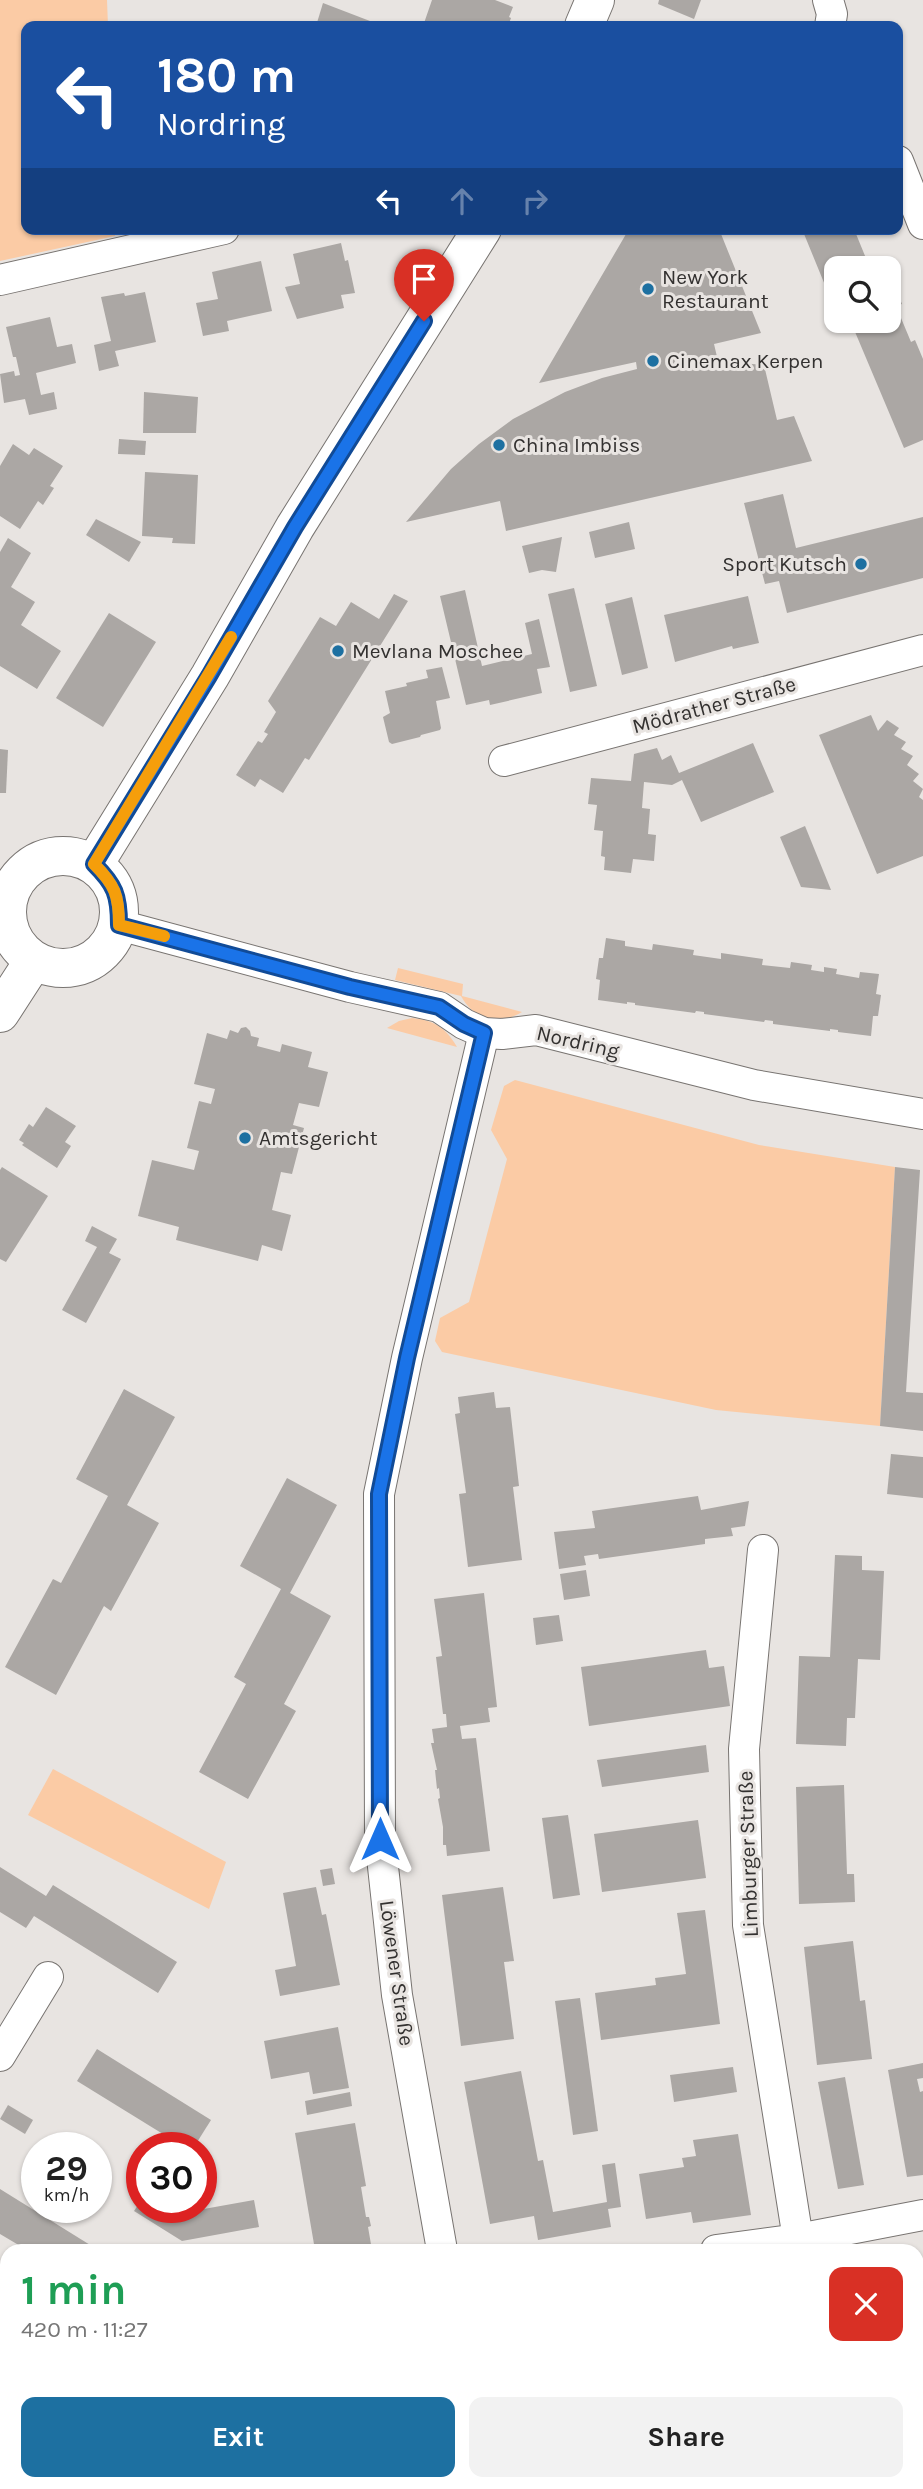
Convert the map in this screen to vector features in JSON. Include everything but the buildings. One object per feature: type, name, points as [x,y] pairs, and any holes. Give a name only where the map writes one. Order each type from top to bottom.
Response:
[{"type":"street","points":[[586,21],[595,0]]},
{"type":"street","points":[[828,0],[831,21]]},
{"type":"street","points":[[903,174],[923,224]]},
{"type":"street","points":[[0,280],[198,235]]},
{"type":"street","points":[[94,864],[209,676],[295,527],[478,235]]},
{"type":"street","name":"Mödrather Straße","points":[[504,761],[923,650]]},
{"type":"street","points":[[57,855],[94,864],[111,880],[119,902],[119,925],[101,955],[68,969],[33,961],[17,947],[7,927],[4,900],[22,871],[57,855]]},
{"type":"street","name":"Nordring","points":[[119,925],[350,987],[439,1007],[464,1024],[484,1033],[536,1030],[754,1085],[923,1114]]},
{"type":"street","points":[[0,1013],[33,961]]},
{"type":"street","name":"Löwener Straße","points":[[441,2244],[397,1995],[380,1839],[379,1494],[407,1358],[484,1033]]},
{"type":"street","name":"Limburger Straße","points":[[763,1550],[744,1749],[748,1924],[798,2239]]},
{"type":"street","points":[[0,2056],[48,1978]]},
{"type":"street","points":[[761,2244],[923,2215]]},
{"type":"shaded area","points":[[0,0],[107,0],[108,21],[21,21],[21,235],[115,236],[0,261]]},
{"type":"shaded area","points":[[398,968],[463,984],[462,996],[522,1012],[504,1019],[488,1019],[473,1011],[461,996],[395,980]]},
{"type":"shaded area","points":[[412,1018],[439,1026],[457,1047],[387,1028]]},
{"type":"shaded area","points":[[515,1080],[759,1145],[895,1167],[880,1426],[716,1410],[442,1352],[435,1341],[440,1318],[469,1302],[507,1159],[491,1130],[504,1086]]},
{"type":"shaded area","points":[[53,1769],[226,1862],[209,1909],[28,1815]]},
{"type":"slow traffic","points":[[164,936],[119,925],[119,902],[111,880],[94,864],[231,637]]},
{"type":"place","name":"New York Restaurant","points":[[648,289]]},
{"type":"place","name":"Cinemax Kerpen","points":[[653,361]]},
{"type":"place","name":"China Imbiss","points":[[499,445]]},
{"type":"place","name":"Sport Kutsch","points":[[861,564]]},
{"type":"place","name":"Mevlana Moschee","points":[[338,651]]},
{"type":"place","name":"Amtsgericht","points":[[245,1138]]},
{"type":"route","points":[[380,1839],[379,1494],[407,1358],[484,1033],[464,1024],[439,1007],[350,987],[119,925],[119,902],[111,880],[94,864],[209,676],[295,527],[424,321]]}]
